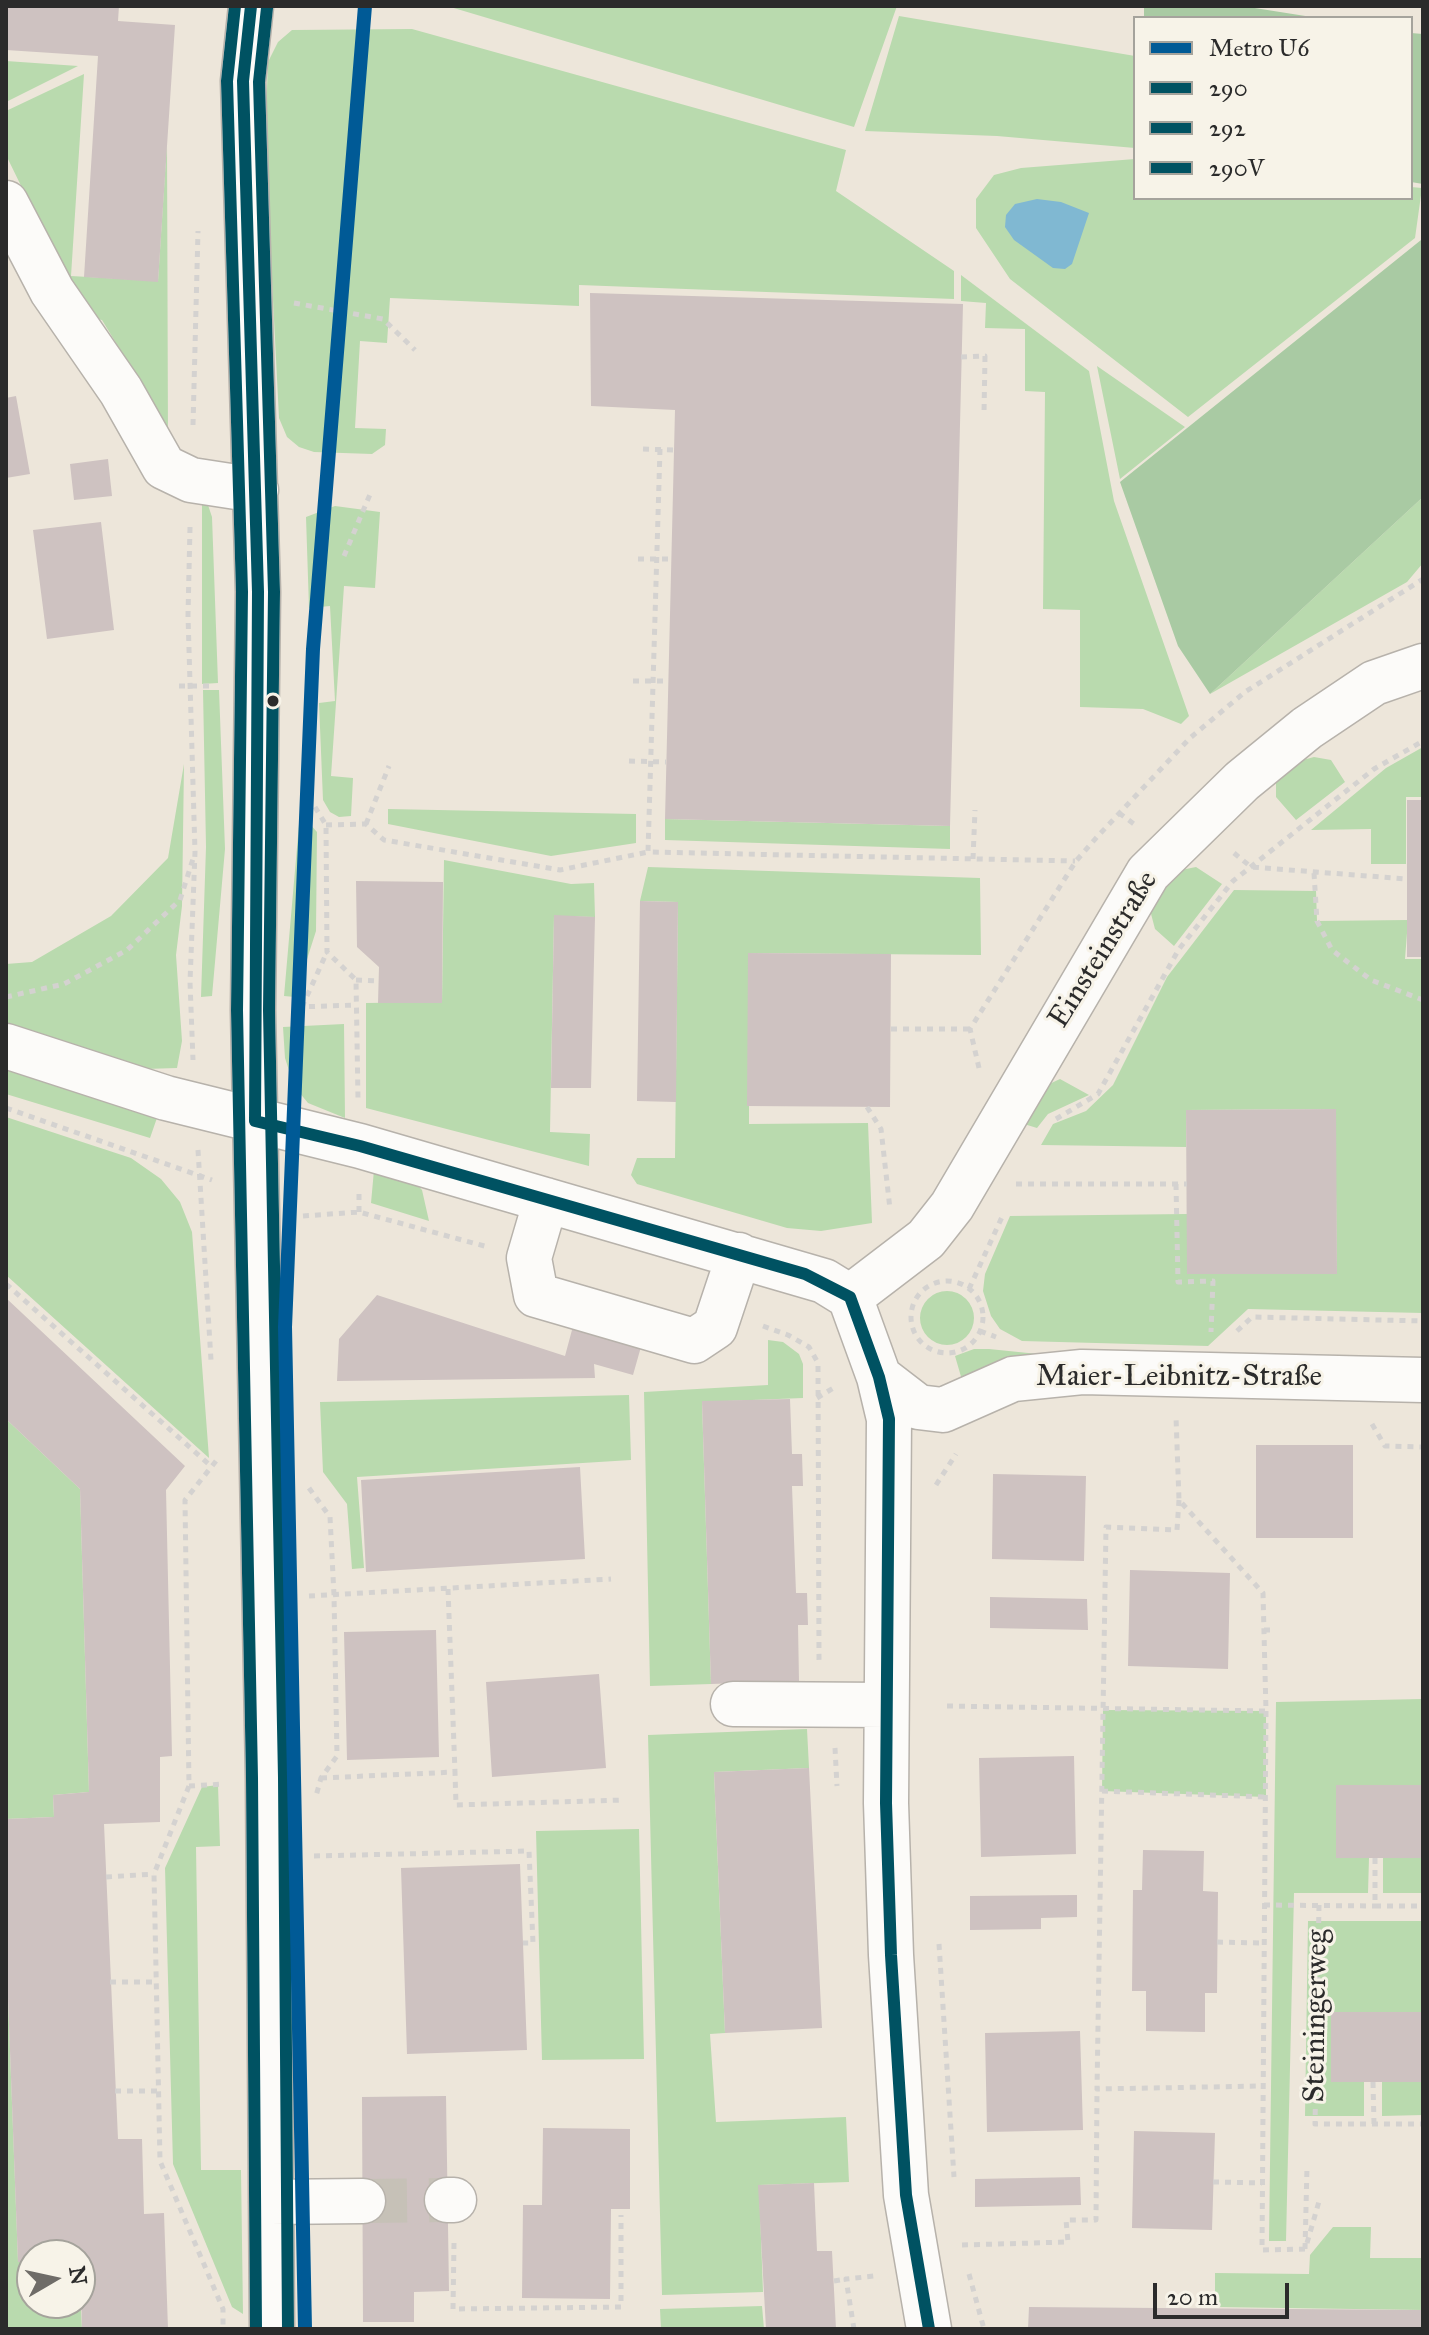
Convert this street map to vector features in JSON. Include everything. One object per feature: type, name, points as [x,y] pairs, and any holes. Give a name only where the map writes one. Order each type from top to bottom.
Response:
[{"type":"street","points":[[251,6],[243,110],[248,327],[256,490],[259,684],[255,1121],[264,1599],[250,1781],[269,1857],[272,2329]]},
{"type":"street","points":[[6,203],[52,291],[121,391],[164,467],[191,480],[256,490]]},
{"type":"street","name":"Einsteinstraße","points":[[850,1297],[909,1278],[926,1239],[964,1184],[1148,873],[1199,821],[1307,728],[1374,683],[1423,666]]},
{"type":"street","points":[[6,1046],[196,1105],[360,1146],[739,1255],[824,1281],[850,1297],[879,1377],[889,1419],[886,1705],[891,1955],[906,2195],[929,2329]]},
{"type":"street","points":[[546,1200],[529,1258],[536,1295],[694,1341],[715,1327],[739,1255]]},
{"type":"street","name":"Maier-Leibnitz-Straße","points":[[889,1494],[914,1445],[943,1410],[1013,1379],[1082,1372],[1423,1380]]},
{"type":"street","points":[[879,1377],[918,1407],[943,1410]]},
{"type":"street","points":[[733,1704],[886,1705]]},
{"type":"street","points":[[271,2202],[363,2201]]},
{"type":"path","points":[[199,225],[188,615],[195,852],[190,982],[212,1375]]},
{"type":"path","points":[[290,302],[383,319],[415,350]]},
{"type":"path","points":[[961,357],[985,356],[984,413]]},
{"type":"path","points":[[643,449],[674,450]]},
{"type":"path","points":[[648,852],[660,449]]},
{"type":"path","points":[[344,556],[371,492]]},
{"type":"path","points":[[638,559],[672,559]]},
{"type":"path","points":[[983,1083],[970,1029],[1076,861],[1179,748],[1215,717],[1287,662],[1423,579]]},
{"type":"path","points":[[633,681],[669,681]]},
{"type":"path","points":[[1046,1124],[1098,1094],[1179,949],[1233,881],[1374,769],[1423,741]]},
{"type":"path","points":[[629,761],[666,762]]},
{"type":"path","points":[[366,824],[389,766]]},
{"type":"path","points":[[302,1007],[327,952],[326,825],[315,807]]},
{"type":"path","points":[[973,859],[975,810]]},
{"type":"path","points":[[1199,821],[1251,867],[1407,879]]},
{"type":"path","points":[[326,825],[366,824],[384,840],[560,870],[648,852],[1076,861]]},
{"type":"path","points":[[6,997],[64,984],[127,950],[180,900],[195,852]]},
{"type":"path","points":[[1314,873],[1317,921],[1332,950],[1371,980],[1423,1000]]},
{"type":"path","points":[[327,952],[356,980],[379,981]]},
{"type":"path","points":[[356,980],[359,1212]]},
{"type":"path","points":[[290,1008],[356,1005]]},
{"type":"path","points":[[891,1029],[970,1029]]},
{"type":"path","points":[[867,1107],[881,1129],[891,1222],[909,1278],[914,1332],[931,1349],[954,1353],[974,1341],[983,1320],[982,1308],[969,1289],[947,1281],[925,1288],[909,1278]]},
{"type":"path","points":[[6,1108],[199,1173]]},
{"type":"path","points":[[1011,1197],[1023,1172]]},
{"type":"path","points":[[964,1184],[1187,1184]]},
{"type":"path","points":[[1176,1184],[1178,1282],[1213,1281],[1211,1342]]},
{"type":"path","points":[[969,1289],[1005,1210]]},
{"type":"path","points":[[6,1284],[212,1467]]},
{"type":"path","points":[[962,2245],[1068,2242],[1066,2220],[1096,2220],[1106,1527],[1177,1530],[1175,1373]]},
{"type":"path","points":[[1365,1412],[1385,1446],[1423,1447]]},
{"type":"path","points":[[216,1445],[217,1459],[185,1500],[189,1786],[154,1874],[160,2161],[223,2309],[223,2329]]},
{"type":"path","points":[[934,1488],[963,1447]]},
{"type":"path","points":[[1179,1500],[1263,1593],[1266,1797],[1262,2250],[1305,2249]]},
{"type":"path","points":[[264,1599],[611,1579]]},
{"type":"path","points":[[448,1589],[456,1805],[624,1800]]},
{"type":"path","points":[[1264,1630],[1276,1630]]},
{"type":"path","points":[[947,1706],[1266,1711]]},
{"type":"path","points":[[189,1786],[455,1772]]},
{"type":"path","points":[[1102,1791],[1266,1797]]},
{"type":"path","points":[[269,1857],[529,1851],[533,1943],[523,1943]]},
{"type":"path","points":[[1375,1858],[1375,1906]]},
{"type":"path","points":[[106,1877],[154,1874]]},
{"type":"path","points":[[1264,1905],[1319,1905]]},
{"type":"path","name":"Steiningerweg","points":[[1423,1906],[1319,1905],[1315,2124],[1423,2124]]},
{"type":"path","points":[[938,1940],[942,1955],[954,2178]]},
{"type":"path","points":[[1217,1942],[1264,1943]]},
{"type":"path","points":[[110,1982],[156,1982]]},
{"type":"path","name":"Steiningerweg","points":[[1373,2082],[1374,2124]]},
{"type":"path","points":[[1097,2089],[1262,2086]]},
{"type":"path","points":[[115,2091],[158,2091]]},
{"type":"path","points":[[1305,2249],[1307,2167]]},
{"type":"path","points":[[1213,2182],[1262,2183]]},
{"type":"path","points":[[1305,2249],[1320,2198]]},
{"type":"path","points":[[450,2200],[453,2309],[621,2307],[621,2215]]},
{"type":"path","points":[[960,2233],[965,2258]]},
{"type":"path","points":[[968,2271],[984,2329]]},
{"type":"path","points":[[834,2281],[874,2276]]},
{"type":"path","points":[[846,2279],[854,2329]]},
{"type":"green space","points":[[447,6],[897,6],[854,127]]},
{"type":"green space","points":[[1144,6],[1242,6],[1305,16],[1144,16]]},
{"type":"green space","points":[[899,16],[1133,56],[1133,148],[997,136],[865,131]]},
{"type":"green space","points":[[412,29],[846,150],[836,191],[954,271],[954,299],[579,285],[579,306],[390,298],[387,343],[360,341],[355,428],[386,429],[385,445],[372,454],[314,452],[299,447],[287,437],[279,418],[265,141],[268,62],[278,42],[292,30]]},
{"type":"green space","points":[[1413,33],[1423,34],[1423,184],[1413,182]]},
{"type":"green space","points":[[6,61],[78,66],[6,102]]},
{"type":"green space","points":[[84,74],[71,276],[158,281],[167,142],[168,444],[118,370],[122,353],[102,320],[85,317],[6,155],[6,111]]},
{"type":"green space","points":[[1133,159],[1133,200],[1413,200],[1413,187],[1422,188],[1415,238],[1188,417],[1010,279],[976,228],[976,199],[994,175],[1021,168]]},
{"type":"green space","points":[[1423,229],[1423,497],[1210,694],[1178,646],[1120,482],[1421,240]]},
{"type":"green space","points":[[961,275],[1089,371],[1114,501],[1189,716],[1181,724],[1143,709],[1080,707],[1080,610],[1043,609],[1045,392],[1025,391],[1025,329],[985,328],[986,303],[961,301]]},
{"type":"green space","points":[[1097,366],[1185,427],[1120,479]]},
{"type":"green space","points":[[1423,497],[1423,563],[1407,582],[1210,694]]},
{"type":"green space","points":[[202,505],[208,505],[212,517],[218,683],[202,684]]},
{"type":"green space","points":[[335,506],[380,512],[375,588],[344,586],[331,776],[353,778],[351,816],[339,817],[330,812],[323,800],[319,703],[335,701],[330,606],[309,608],[306,517]]},
{"type":"green space","points":[[203,690],[219,690],[225,849],[212,996],[201,997],[206,847]]},
{"type":"green space","points":[[1423,747],[1423,797],[1406,797],[1406,864],[1371,864],[1371,829],[1311,830],[1386,768]]},
{"type":"green space","points":[[1314,757],[1331,760],[1345,782],[1296,820],[1276,797],[1276,781],[1299,761]]},
{"type":"green space","points":[[184,764],[182,906],[176,955],[182,1041],[177,1068],[145,1069],[6,1028],[6,964],[32,962],[111,916],[168,858]]},
{"type":"green space","points":[[388,809],[636,814],[636,843],[551,856],[388,824]]},
{"type":"green space","points":[[300,813],[317,832],[316,931],[295,997],[284,996]]},
{"type":"green space","points":[[665,819],[950,826],[950,849],[665,840]]},
{"type":"green space","points":[[444,860],[571,884],[594,883],[595,917],[554,916],[550,1132],[590,1134],[589,1166],[366,1108],[366,1003],[442,1002]]},
{"type":"green space","points":[[648,867],[980,878],[981,955],[749,953],[749,1124],[868,1123],[872,1223],[821,1231],[787,1228],[637,1184],[631,1175],[637,1158],[675,1158],[678,902],[640,901]]},
{"type":"green space","points":[[1196,867],[1222,884],[1174,946],[1155,929],[1150,910],[1158,893],[1181,870]]},
{"type":"green space","points":[[1234,890],[1316,891],[1317,921],[1408,920],[1405,959],[1423,959],[1423,1313],[1248,1309],[1208,1346],[1022,1341],[1000,1329],[991,1316],[983,1291],[985,1274],[1010,1216],[1187,1214],[1188,1274],[1337,1274],[1335,1109],[1186,1110],[1186,1147],[1041,1145],[1053,1124],[1086,1111],[1113,1085],[1167,977]]},
{"type":"green space","points":[[344,1024],[345,1118],[308,1103],[294,1086],[285,1058],[283,1027]]},
{"type":"green space","points":[[6,1069],[158,1115],[150,1138],[6,1094]]},
{"type":"green space","points":[[1060,1079],[1089,1095],[1048,1114],[1037,1128],[1024,1124],[1045,1086]]},
{"type":"green space","points":[[6,1117],[131,1158],[161,1179],[180,1202],[192,1232],[209,1458],[6,1275]]},
{"type":"green space","points":[[374,1170],[414,1181],[422,1190],[429,1221],[371,1203]]},
{"type":"green space","points":[[947,1291],[966,1299],[974,1318],[966,1337],[947,1345],[928,1337],[920,1318],[928,1299]]},
{"type":"green space","points":[[768,1340],[783,1342],[799,1354],[803,1364],[803,1398],[702,1402],[711,1684],[650,1686],[644,1392],[768,1385]]},
{"type":"green space","points":[[974,1349],[1038,1354],[962,1380],[955,1356]]},
{"type":"green space","points":[[629,1395],[631,1460],[357,1477],[364,1568],[352,1569],[347,1504],[323,1472],[320,1402]]},
{"type":"green space","points":[[6,1419],[80,1489],[89,1792],[53,1795],[54,1817],[6,1819]]},
{"type":"green space","points":[[1423,1699],[1423,1785],[1336,1785],[1336,1858],[1369,1858],[1368,1893],[1294,1893],[1286,2241],[1269,2241],[1276,1702]]},
{"type":"green space","points":[[1103,1710],[1266,1711],[1266,1797],[1102,1791]]},
{"type":"green space","points":[[807,1729],[809,1768],[714,1772],[725,2033],[710,2034],[716,2122],[846,2117],[849,2182],[759,2185],[763,2292],[662,2295],[648,1735]]},
{"type":"green space","points":[[218,1785],[220,1846],[196,1847],[201,2170],[241,2170],[243,2314],[232,2307],[173,2164],[165,1868],[202,1787]]},
{"type":"green space","points":[[639,1829],[644,2059],[542,2060],[536,1831]]},
{"type":"green space","points":[[1383,1858],[1423,1858],[1423,1893],[1383,1893]]},
{"type":"green space","points":[[1308,1921],[1423,1921],[1423,2012],[1331,2012],[1331,2082],[1364,2082],[1364,2116],[1305,2116]]},
{"type":"green space","points":[[6,1945],[17,2239],[16,2319],[81,2319],[82,2329],[6,2329]]},
{"type":"green space","points":[[1382,2082],[1423,2082],[1423,2115],[1382,2116]]},
{"type":"green space","points":[[1333,2227],[1371,2227],[1370,2258],[1423,2258],[1423,2310],[1215,2307],[1215,2273],[1309,2274],[1310,2255]]},
{"type":"green space","points":[[762,2306],[764,2329],[661,2329],[660,2309]]},
{"type":"water","points":[[1037,199],[1061,202],[1089,213],[1072,264],[1065,269],[1053,268],[1014,240],[1005,227],[1006,215],[1015,204]]},
{"type":"building","points":[[6,6],[119,6],[118,21],[175,25],[158,282],[84,277],[98,56],[6,50]]},
{"type":"building","points":[[590,293],[963,304],[950,826],[665,819],[675,410],[591,406]]},
{"type":"building","points":[[16,396],[30,474],[6,478],[6,398]]},
{"type":"building","points":[[108,459],[112,496],[74,500],[70,464]]},
{"type":"building","points":[[101,522],[114,630],[47,639],[33,530]]},
{"type":"building","points":[[1407,800],[1423,800],[1423,957],[1407,957]]},
{"type":"building","points":[[356,881],[443,882],[442,1003],[378,1003],[379,967],[357,947]]},
{"type":"building","points":[[640,901],[678,902],[676,1102],[637,1101]]},
{"type":"building","points":[[554,915],[595,917],[591,1088],[551,1088]]},
{"type":"building","points":[[748,953],[891,954],[890,1107],[747,1106]]},
{"type":"building","points":[[1336,1109],[1337,1274],[1187,1274],[1186,1110]]},
{"type":"building","points":[[583,1289],[652,1308],[633,1375],[594,1364],[595,1378],[337,1381],[339,1339],[377,1295],[565,1356]]},
{"type":"building","points":[[6,1298],[185,1466],[166,1490],[172,1756],[160,1757],[160,1822],[104,1824],[118,2139],[142,2139],[144,2214],[164,2213],[168,2329],[82,2329],[82,2319],[96,2319],[96,2239],[17,2239],[6,1945],[6,1819],[54,1817],[53,1795],[89,1792],[80,1489],[6,1419]]},
{"type":"building","points":[[790,1399],[792,1454],[802,1454],[803,1486],[792,1486],[796,1593],[807,1593],[808,1625],[798,1625],[799,1681],[711,1684],[702,1401]]},
{"type":"building","points":[[1256,1445],[1353,1445],[1353,1538],[1256,1538]]},
{"type":"building","points":[[580,1467],[585,1559],[366,1572],[361,1480]]},
{"type":"building","points":[[993,1474],[1086,1476],[1084,1561],[992,1559]]},
{"type":"building","points":[[1130,1570],[1230,1573],[1228,1669],[1128,1666]]},
{"type":"building","points":[[990,1597],[1087,1599],[1088,1630],[990,1628]]},
{"type":"building","points":[[436,1630],[439,1757],[347,1760],[344,1632]]},
{"type":"building","points":[[599,1674],[606,1768],[492,1777],[486,1682]]},
{"type":"building","points":[[1074,1756],[1076,1854],[981,1857],[979,1758]]},
{"type":"building","points":[[809,1768],[822,2028],[725,2033],[714,1772]]},
{"type":"building","points":[[1336,1785],[1423,1785],[1423,1858],[1336,1858]]},
{"type":"building","points":[[1143,1850],[1204,1851],[1203,1891],[1218,1892],[1217,1993],[1205,1993],[1205,2032],[1146,2031],[1146,1991],[1132,1991],[1133,1890],[1142,1890]]},
{"type":"building","points":[[520,1864],[527,2050],[407,2054],[401,1868]]},
{"type":"building","points":[[1077,1895],[1077,1917],[1041,1918],[1041,1929],[970,1930],[970,1896]]},
{"type":"building","points":[[1331,2012],[1423,2012],[1423,2082],[1331,2082]]},
{"type":"building","points":[[1080,2031],[1083,2130],[987,2132],[985,2033]]},
{"type":"building","points":[[446,2096],[449,2291],[414,2292],[414,2322],[363,2322],[362,2097]]},
{"type":"building","points":[[543,2128],[630,2129],[630,2209],[611,2209],[610,2299],[522,2298],[523,2205],[542,2205]]},
{"type":"building","points":[[1134,2131],[1215,2133],[1212,2230],[1132,2228]]},
{"type":"building","points":[[1080,2177],[1081,2205],[975,2207],[975,2179]]},
{"type":"building","points":[[814,2183],[817,2251],[832,2251],[836,2329],[766,2329],[758,2185]]},
{"type":"building","points":[[1029,2307],[1423,2310],[1423,2329],[1028,2329]]},
{"type":"tunnel","points":[[363,2201],[447,2200]]},
{"type":"metro line","name":"U6","points":[[305,2329],[285,1327],[313,649],[365,6]]},
{"type":"transit line","name":"292","points":[[235,6],[227,81],[242,592],[237,1010],[252,1778],[256,2329]]},
{"type":"transit line","name":"290","points":[[251,6],[243,81],[258,592],[255,1121]]},
{"type":"transit line","name":"290V","points":[[267,8],[259,82],[274,592],[269,1010],[284,1778],[288,2329]]},
{"type":"transit line","name":"290","points":[[255,1121],[360,1146],[805,1274],[850,1297],[879,1377],[889,1419],[886,1803],[891,1955],[906,2195],[929,2329]]}]
